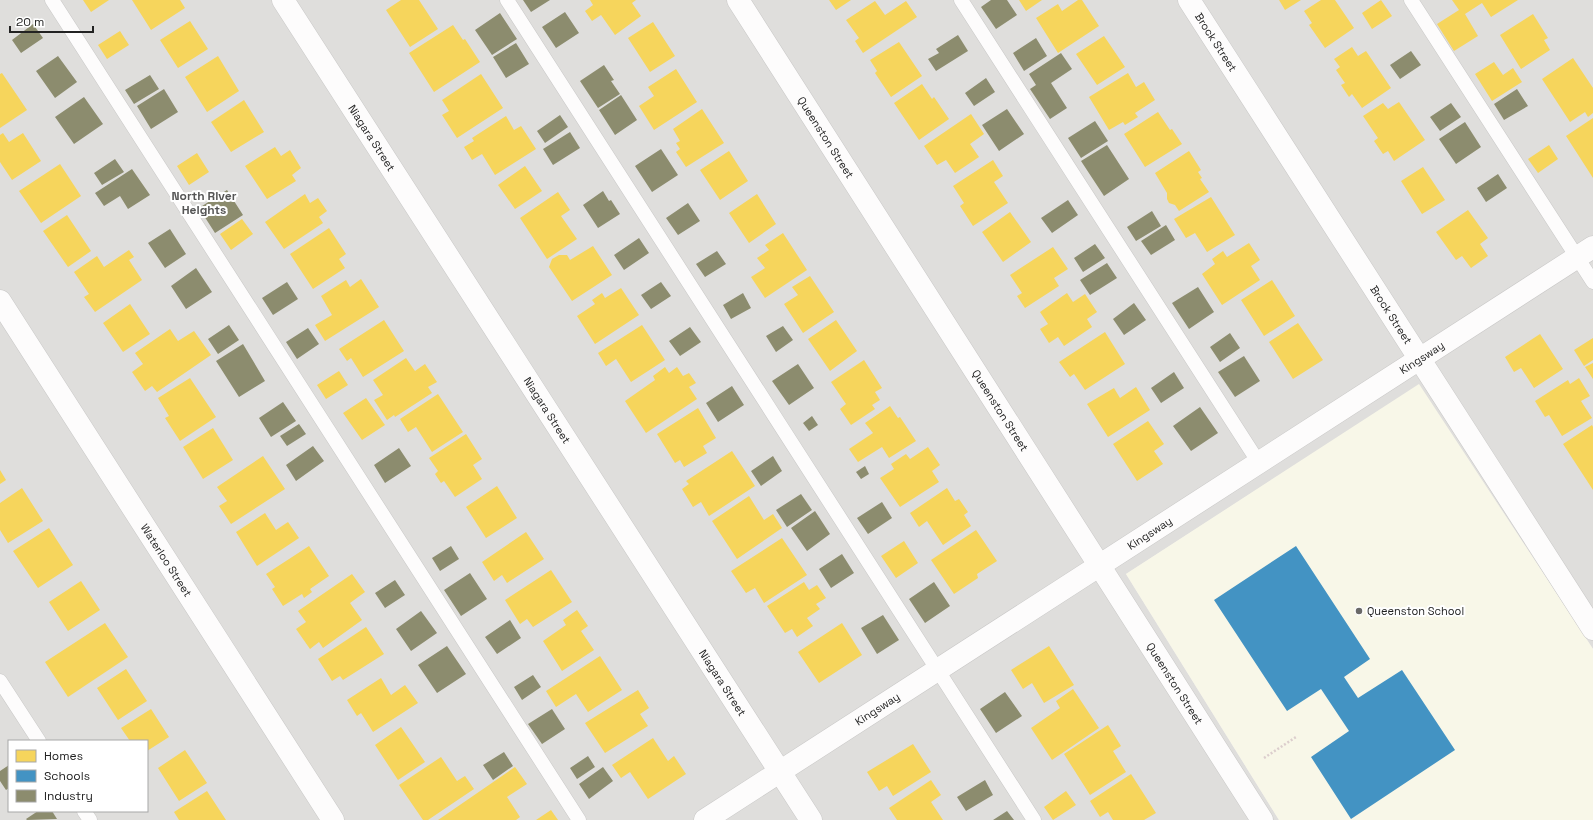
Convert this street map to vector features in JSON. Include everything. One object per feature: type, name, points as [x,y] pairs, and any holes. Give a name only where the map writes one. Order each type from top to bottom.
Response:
[{"type":"street","name":"Niagara Street","points":[[283,0],[811,820]]},
{"type":"street","name":"Queenston Street","points":[[738,0],[1262,820]]},
{"type":"street","name":"Brock Street","points":[[1189,0],[1593,629]]},
{"type":"street","name":"Kingsway","points":[[706,820],[1585,252]]},
{"type":"street","name":"Waterloo Street","points":[[0,301],[333,820]]},
{"type":"lane","points":[[52,0],[579,820]]},
{"type":"lane","points":[[507,0],[1034,820]]},
{"type":"lane","points":[[961,0],[1258,463]]},
{"type":"lane","points":[[1411,0],[1585,252],[1593,282]]},
{"type":"lane","points":[[0,681],[38,740]]},
{"type":"path","points":[[1264,758],[1296,737]]},
{"type":"shaded area","points":[[0,0],[1593,0],[1593,649],[1419,385],[1126,574],[1279,820],[0,820]]},
{"type":"shaded area","name":"Queenston School","points":[[1419,384],[1593,649],[1593,820],[1279,820],[1126,574]]},
{"type":"building: Homes","points":[[83,0],[109,0],[91,12]]},
{"type":"building: Homes","points":[[132,0],[180,0],[185,8],[151,30]]},
{"type":"building: Homes","points":[[401,0],[419,0],[438,29],[410,47],[386,10]]},
{"type":"building: Homes","points":[[590,0],[636,0],[632,3],[641,16],[615,35],[601,15],[592,21],[585,11],[593,5]]},
{"type":"building: Homes","points":[[829,0],[851,0],[836,10]]},
{"type":"building: Homes","points":[[1019,0],[1042,0],[1026,11]]},
{"type":"building: Homes","points":[[1078,0],[1082,0],[1099,26],[1058,53],[1036,18],[1058,4],[1062,11]]},
{"type":"building: Homes","points":[[1279,0],[1301,0],[1285,10]]},
{"type":"building: Homes","points":[[1321,0],[1335,0],[1354,28],[1325,48],[1309,25],[1312,23],[1304,11]]},
{"type":"building: Homes","points":[[1381,0],[1392,16],[1372,29],[1362,13]]},
{"type":"building: Homes","points":[[1452,0],[1518,0],[1491,17],[1482,3],[1465,14],[1478,36],[1454,51],[1437,24],[1459,10]]},
{"type":"building: Homes","points":[[875,1],[885,15],[906,1],[917,17],[863,53],[855,41],[859,38],[846,20]]},
{"type":"building: Homes","points":[[1533,14],[1548,38],[1544,40],[1550,50],[1521,69],[1500,35]]},
{"type":"building: Homes","points":[[190,21],[208,49],[178,68],[160,40]]},
{"type":"building: Homes","points":[[653,22],[675,56],[650,72],[628,38]]},
{"type":"building: Homes","points":[[453,25],[463,40],[465,39],[480,62],[434,92],[409,53]]},
{"type":"building: Homes","points":[[120,31],[129,45],[107,59],[98,45]]},
{"type":"building: Homes","points":[[1104,36],[1125,67],[1097,85],[1076,54]]},
{"type":"building: Homes","points":[[899,42],[922,76],[891,97],[875,73],[877,71],[870,60]]},
{"type":"building: Homes","points":[[1352,47],[1358,56],[1366,51],[1391,88],[1362,108],[1352,94],[1349,97],[1341,85],[1345,83],[1336,70],[1340,67],[1334,59]]},
{"type":"building: Homes","points":[[218,56],[239,91],[207,112],[185,77]]},
{"type":"building: Homes","points":[[1573,58],[1593,88],[1593,113],[1588,117],[1585,112],[1570,122],[1542,79]]},
{"type":"building: Homes","points":[[1494,62],[1503,75],[1513,68],[1522,82],[1492,101],[1475,74]]},
{"type":"building: Homes","points":[[676,69],[697,102],[654,130],[639,106],[654,96],[648,87]]},
{"type":"building: Homes","points":[[2,73],[27,110],[0,128],[0,74]]},
{"type":"building: Homes","points":[[1128,73],[1136,87],[1144,82],[1155,100],[1135,113],[1138,117],[1125,125],[1123,122],[1109,130],[1089,97]]},
{"type":"building: Homes","points":[[481,74],[503,108],[457,138],[442,115],[449,111],[442,100]]},
{"type":"building: Homes","points":[[922,84],[932,99],[934,97],[949,119],[919,140],[894,103]]},
{"type":"building: Homes","points":[[244,100],[264,132],[231,152],[211,122]]},
{"type":"building: Homes","points":[[1399,102],[1425,140],[1394,161],[1388,151],[1383,154],[1374,141],[1378,138],[1363,116],[1383,103],[1388,109]]},
{"type":"building: Homes","points":[[702,109],[724,143],[686,167],[676,152],[680,149],[676,143],[680,141],[673,129]]},
{"type":"building: Homes","points":[[1158,112],[1182,144],[1145,167],[1124,134]]},
{"type":"building: Homes","points":[[971,114],[984,134],[970,144],[979,157],[955,173],[946,160],[937,165],[924,146]]},
{"type":"building: Homes","points":[[506,116],[514,130],[521,126],[536,149],[495,175],[482,154],[472,160],[464,147],[474,141],[472,138]]},
{"type":"building: Homes","points":[[1593,118],[1593,178],[1566,136]]},
{"type":"building: Homes","points":[[3,133],[9,142],[23,133],[41,161],[12,180],[0,162],[0,135]]},
{"type":"building: Homes","points":[[1549,145],[1558,159],[1538,173],[1528,159]]},
{"type":"building: Homes","points":[[275,147],[281,156],[290,150],[301,168],[292,175],[296,181],[267,199],[245,166]]},
{"type":"building: Homes","points":[[729,151],[748,181],[720,200],[700,170]]},
{"type":"building: Homes","points":[[1189,151],[1201,170],[1198,172],[1202,178],[1200,179],[1209,192],[1179,211],[1175,205],[1169,203],[1167,193],[1155,173]]},
{"type":"building: Homes","points":[[197,153],[209,172],[189,185],[177,166]]},
{"type":"building: Homes","points":[[993,160],[1003,176],[994,182],[1008,203],[973,226],[960,206],[964,203],[953,186]]},
{"type":"building: Homes","points":[[60,164],[81,196],[41,223],[19,191]]},
{"type":"building: Homes","points":[[525,166],[542,191],[515,209],[498,185]]},
{"type":"building: Homes","points":[[1423,167],[1445,200],[1422,214],[1401,181]]},
{"type":"building: Homes","points":[[558,192],[570,210],[561,216],[577,239],[547,259],[520,218]]},
{"type":"building: Homes","points":[[305,194],[310,203],[318,198],[327,211],[319,217],[323,223],[284,249],[265,222]]},
{"type":"building: Homes","points":[[757,194],[776,224],[749,243],[729,213]]},
{"type":"building: Homes","points":[[1211,197],[1235,235],[1207,252],[1195,233],[1186,238],[1174,219]]},
{"type":"building: Homes","points":[[1468,210],[1488,238],[1480,244],[1488,256],[1471,268],[1462,256],[1456,260],[1436,232]]},
{"type":"building: Homes","points":[[1010,212],[1031,242],[1003,262],[982,232]]},
{"type":"building: Homes","points":[[67,215],[91,251],[68,267],[43,231]]},
{"type":"building: Homes","points":[[242,219],[253,234],[231,250],[220,234]]},
{"type":"building: Homes","points":[[329,228],[346,254],[339,259],[345,268],[313,289],[290,254]]},
{"type":"building: Homes","points":[[783,233],[807,270],[765,298],[751,277],[765,268],[757,258],[769,250],[765,245]]},
{"type":"building: Homes","points":[[1249,243],[1260,260],[1251,266],[1260,280],[1222,305],[1202,274],[1215,264],[1212,259],[1223,251],[1227,257]]},
{"type":"building: Homes","points":[[593,246],[612,275],[572,301],[549,267],[552,259],[559,255],[567,255],[570,260]]},
{"type":"building: Homes","points":[[1053,247],[1068,269],[1054,278],[1059,286],[1025,308],[1017,296],[1022,293],[1010,275]]},
{"type":"building: Homes","points":[[129,250],[134,257],[129,260],[142,280],[95,312],[84,297],[89,294],[74,272],[97,256],[104,267]]},
{"type":"building: Homes","points":[[810,276],[834,312],[803,333],[784,304],[798,295],[792,287]]},
{"type":"building: Homes","points":[[361,279],[379,307],[325,341],[315,325],[332,315],[321,296],[346,280],[350,287]]},
{"type":"building: Homes","points":[[1272,280],[1295,316],[1264,336],[1241,300]]},
{"type":"building: Homes","points":[[621,288],[639,315],[595,344],[577,316],[595,304],[592,300],[602,293],[605,298]]},
{"type":"building: Homes","points":[[1067,293],[1073,302],[1085,294],[1097,312],[1087,319],[1092,327],[1064,346],[1058,337],[1049,343],[1040,329],[1048,324],[1040,312]]},
{"type":"building: Homes","points":[[130,304],[150,334],[123,352],[103,323]]},
{"type":"building: Homes","points":[[384,320],[404,351],[363,377],[351,358],[347,361],[339,349]]},
{"type":"building: Homes","points":[[836,320],[857,351],[830,371],[808,339]]},
{"type":"building: Homes","points":[[1298,323],[1323,360],[1293,379],[1269,342]]},
{"type":"building: Homes","points":[[642,325],[665,360],[631,382],[616,359],[606,366],[598,353]]},
{"type":"building: Homes","points":[[170,329],[178,341],[194,331],[211,355],[157,392],[152,386],[145,391],[132,372],[143,364],[135,353]]},
{"type":"building: Homes","points":[[1105,332],[1125,364],[1085,390],[1074,374],[1070,377],[1059,362]]},
{"type":"building: Homes","points":[[1540,334],[1563,369],[1534,388],[1521,368],[1514,372],[1505,357]]},
{"type":"building: Homes","points":[[1593,338],[1593,360],[1584,366],[1574,350]]},
{"type":"building: Homes","points":[[406,358],[415,371],[425,364],[437,382],[428,387],[432,393],[395,417],[394,415],[387,420],[374,400],[383,395],[373,380]]},
{"type":"building: Homes","points":[[864,360],[882,388],[875,392],[880,400],[872,405],[875,409],[851,425],[840,409],[846,404],[831,382]]},
{"type":"building: Homes","points":[[1593,363],[1593,379],[1585,367]]},
{"type":"building: Homes","points":[[665,367],[669,373],[677,367],[683,376],[689,373],[696,383],[689,387],[697,399],[646,433],[625,401],[655,380],[653,376]]},
{"type":"building: Homes","points":[[339,371],[348,385],[326,399],[317,385]]},
{"type":"building: Homes","points":[[190,378],[216,417],[180,441],[165,418],[169,416],[158,398]]},
{"type":"building: Homes","points":[[1579,378],[1590,396],[1581,401],[1592,418],[1562,436],[1549,415],[1545,417],[1535,401],[1568,380],[1570,384]]},
{"type":"building: Homes","points":[[1136,387],[1150,410],[1108,437],[1087,404],[1114,388],[1120,398]]},
{"type":"building: Homes","points":[[438,394],[463,432],[432,452],[416,427],[408,432],[400,419]]},
{"type":"building: Homes","points":[[366,398],[385,425],[362,440],[343,413]]},
{"type":"building: Homes","points":[[890,406],[898,418],[900,417],[916,441],[889,458],[882,447],[858,462],[849,449],[873,433],[865,423]]},
{"type":"building: Homes","points":[[698,408],[716,438],[703,446],[707,453],[684,467],[680,460],[675,463],[657,434]]},
{"type":"building: Homes","points":[[1148,421],[1164,444],[1154,451],[1163,464],[1137,481],[1113,444]]},
{"type":"building: Homes","points":[[1592,425],[1593,427],[1593,490],[1563,444]]},
{"type":"building: Homes","points":[[213,428],[233,460],[203,479],[183,447]]},
{"type":"building: Homes","points":[[466,434],[482,459],[473,465],[482,479],[455,497],[444,481],[441,483],[435,474],[438,471],[429,458]]},
{"type":"building: Homes","points":[[928,447],[940,465],[932,471],[939,482],[900,507],[880,478],[894,469],[891,464],[906,454],[910,459]]},
{"type":"building: Homes","points":[[732,451],[755,486],[709,516],[701,502],[693,507],[682,489],[689,484],[686,481]]},
{"type":"building: Homes","points":[[263,456],[285,489],[231,524],[219,506],[227,501],[217,487]]},
{"type":"building: Homes","points":[[0,470],[6,480],[0,484]]},
{"type":"building: Homes","points":[[497,486],[517,518],[486,538],[466,507]]},
{"type":"building: Homes","points":[[22,488],[43,521],[8,543],[0,530],[0,503]]},
{"type":"building: Homes","points":[[947,488],[955,501],[959,499],[968,512],[964,515],[971,526],[943,545],[927,521],[919,527],[910,513]]},
{"type":"building: Homes","points":[[749,496],[764,520],[773,514],[782,528],[737,559],[712,521]]},
{"type":"building: Homes","points":[[265,513],[276,530],[288,522],[299,538],[257,566],[236,532]]},
{"type":"building: Homes","points":[[49,528],[73,565],[38,588],[13,551]]},
{"type":"building: Homes","points":[[976,530],[997,561],[977,574],[978,578],[954,594],[931,560]]},
{"type":"building: Homes","points":[[526,532],[544,559],[507,583],[502,575],[494,581],[482,562]]},
{"type":"building: Homes","points":[[782,538],[807,575],[764,603],[755,588],[746,593],[731,571]]},
{"type":"building: Homes","points":[[904,541],[918,563],[896,578],[881,556]]},
{"type":"building: Homes","points":[[309,546],[329,576],[310,589],[312,592],[304,598],[302,594],[283,606],[272,589],[275,587],[266,574]]},
{"type":"building: Homes","points":[[551,570],[572,602],[533,627],[527,619],[520,624],[505,600]]},
{"type":"building: Homes","points":[[352,574],[365,592],[350,603],[362,620],[323,648],[319,642],[310,649],[296,629],[306,622],[298,611]]},
{"type":"building: Homes","points":[[81,581],[100,610],[68,631],[49,602]]},
{"type":"building: Homes","points":[[804,582],[809,590],[817,585],[826,598],[816,604],[820,609],[807,618],[813,626],[797,637],[792,629],[785,633],[767,606]]},
{"type":"building: Homes","points":[[577,610],[588,626],[581,631],[594,650],[562,671],[543,641],[566,625],[563,620]]},
{"type":"building: Homes","points":[[105,623],[128,657],[68,697],[45,662]]},
{"type":"building: Homes","points":[[842,623],[862,655],[819,683],[798,652]]},
{"type":"building: Homes","points":[[366,627],[384,654],[343,680],[340,676],[332,681],[318,659]]},
{"type":"building: Homes","points":[[1049,646],[1074,685],[1044,703],[1032,683],[1023,689],[1011,670]]},
{"type":"building: Homes","points":[[600,656],[622,690],[588,712],[576,694],[556,707],[546,691]]},
{"type":"building: Homes","points":[[126,669],[147,701],[118,720],[97,688]]},
{"type":"building: Homes","points":[[381,678],[391,695],[405,685],[418,703],[373,732],[361,713],[357,716],[347,700]]},
{"type":"building: Homes","points":[[1073,689],[1099,728],[1052,760],[1031,728],[1060,708],[1056,701]]},
{"type":"building: Homes","points":[[638,690],[649,708],[640,714],[648,726],[605,753],[585,723]]},
{"type":"building: Homes","points":[[151,709],[169,737],[148,750],[148,740],[129,740],[121,728]]},
{"type":"building: Homes","points":[[1108,725],[1121,746],[1113,751],[1126,772],[1090,795],[1064,754]]},
{"type":"building: Homes","points":[[401,727],[425,762],[398,780],[375,745]]},
{"type":"building: Homes","points":[[653,738],[668,761],[674,756],[686,774],[648,799],[630,772],[621,778],[612,765]]},
{"type":"building: Homes","points":[[913,744],[931,772],[893,796],[887,786],[879,791],[867,772]]},
{"type":"building: Homes","points":[[185,750],[207,783],[179,801],[158,768]]},
{"type":"building: Homes","points":[[441,757],[457,781],[465,776],[474,789],[428,820],[423,820],[399,785]]},
{"type":"building: Homes","points":[[515,767],[527,784],[507,797],[520,817],[516,820],[438,820]]},
{"type":"building: Homes","points":[[1131,774],[1156,813],[1144,820],[1113,820],[1108,812],[1100,817],[1090,801]]},
{"type":"building: Homes","points":[[931,780],[941,795],[931,802],[943,820],[897,820],[889,808]]},
{"type":"building: Homes","points":[[207,791],[226,820],[179,820],[174,812]]},
{"type":"building: Homes","points":[[1066,791],[1076,805],[1053,820],[1044,807]]},
{"type":"building: Homes","points":[[551,810],[558,820],[536,820]]},
{"type":"building: Schools","points":[[1296,546],[1370,659],[1344,677],[1358,698],[1402,670],[1455,750],[1351,819],[1311,757],[1349,731],[1321,689],[1287,711],[1214,600]]},
{"type":"building: Industry","points":[[523,0],[550,0],[531,12]]},
{"type":"building: Industry","points":[[991,0],[1007,0],[1017,15],[996,29],[981,7]]},
{"type":"building: Industry","points":[[565,12],[579,33],[556,48],[542,27]]},
{"type":"building: Industry","points":[[500,13],[517,39],[492,55],[475,30]]},
{"type":"building: Industry","points":[[33,24],[43,38],[21,53],[12,40]]},
{"type":"building: Industry","points":[[958,35],[968,51],[936,71],[928,59],[939,53],[936,49]]},
{"type":"building: Industry","points":[[1036,38],[1047,56],[1024,71],[1013,53]]},
{"type":"building: Industry","points":[[516,43],[529,64],[506,78],[493,57]]},
{"type":"building: Industry","points":[[1411,51],[1421,65],[1400,79],[1390,65]]},
{"type":"building: Industry","points":[[1061,53],[1072,69],[1051,83],[1067,108],[1050,119],[1030,89],[1036,85],[1029,74]]},
{"type":"building: Industry","points":[[58,56],[77,82],[55,98],[36,71]]},
{"type":"building: Industry","points":[[604,65],[614,80],[611,81],[620,94],[598,108],[580,81]]},
{"type":"building: Industry","points":[[150,75],[159,89],[134,104],[125,90]]},
{"type":"building: Industry","points":[[986,78],[995,92],[974,106],[965,93]]},
{"type":"building: Industry","points":[[164,89],[178,112],[151,129],[137,106]]},
{"type":"building: Industry","points":[[1517,89],[1528,106],[1504,120],[1494,104]]},
{"type":"building: Industry","points":[[621,95],[637,120],[615,135],[599,110]]},
{"type":"building: Industry","points":[[84,97],[103,124],[74,144],[55,117]]},
{"type":"building: Industry","points":[[1451,103],[1461,117],[1440,131],[1430,117]]},
{"type":"building: Industry","points":[[1007,109],[1024,134],[999,151],[982,125]]},
{"type":"building: Industry","points":[[560,115],[568,127],[545,143],[537,131]]},
{"type":"building: Industry","points":[[1095,121],[1108,141],[1081,158],[1068,138]]},
{"type":"building: Industry","points":[[1465,122],[1481,147],[1456,164],[1439,139]]},
{"type":"building: Industry","points":[[570,132],[580,148],[553,165],[543,149]]},
{"type":"building: Industry","points":[[1107,145],[1129,179],[1104,196],[1081,161]]},
{"type":"building: Industry","points":[[661,149],[678,175],[652,192],[635,166]]},
{"type":"building: Industry","points":[[115,159],[124,172],[102,185],[94,173]]},
{"type":"building: Industry","points":[[132,169],[150,195],[128,209],[120,196],[104,206],[95,193]]},
{"type":"building: Industry","points":[[1498,174],[1507,188],[1486,202],[1477,188]]},
{"type":"building: Industry","points":[[227,190],[243,215],[215,233],[199,208]]},
{"type":"building: Industry","points":[[603,191],[620,214],[598,228],[583,205]]},
{"type":"building: Industry","points":[[1068,200],[1078,215],[1052,233],[1041,218]]},
{"type":"building: Industry","points":[[688,203],[700,221],[678,235],[666,218]]},
{"type":"building: Industry","points":[[1152,211],[1161,226],[1136,241],[1127,227]]},
{"type":"building: Industry","points":[[1166,225],[1175,240],[1151,255],[1141,241]]},
{"type":"building: Industry","points":[[170,229],[186,254],[165,268],[148,243]]},
{"type":"building: Industry","points":[[639,238],[649,253],[624,270],[614,255]]},
{"type":"building: Industry","points":[[1095,244],[1105,258],[1083,272],[1074,258]]},
{"type":"building: Industry","points":[[717,251],[726,264],[705,277],[696,264]]},
{"type":"building: Industry","points":[[1107,263],[1117,278],[1090,295],[1080,280]]},
{"type":"building: Industry","points":[[196,268],[212,292],[186,309],[171,286]]},
{"type":"building: Industry","points":[[287,282],[298,299],[273,315],[262,298]]},
{"type":"building: Industry","points":[[661,282],[671,296],[651,309],[641,295]]},
{"type":"building: Industry","points":[[1198,287],[1214,312],[1189,329],[1172,303]]},
{"type":"building: Industry","points":[[743,293],[751,308],[731,319],[723,305]]},
{"type":"building: Industry","points":[[1134,303],[1146,320],[1124,335],[1113,319]]},
{"type":"building: Industry","points":[[229,325],[239,340],[218,354],[208,339]]},
{"type":"building: Industry","points":[[783,326],[793,340],[776,352],[766,336]]},
{"type":"building: Industry","points":[[690,327],[701,342],[680,356],[669,341]]},
{"type":"building: Industry","points":[[308,328],[319,344],[297,359],[286,342]]},
{"type":"building: Industry","points":[[1230,333],[1240,348],[1220,362],[1210,347]]},
{"type":"building: Industry","points":[[243,344],[265,381],[239,397],[216,361]]},
{"type":"building: Industry","points":[[1244,356],[1260,381],[1235,397],[1218,372]]},
{"type":"building: Industry","points":[[798,364],[814,388],[789,405],[772,381]]},
{"type":"building: Industry","points":[[1174,372],[1184,388],[1161,403],[1151,388]]},
{"type":"building: Industry","points":[[732,386],[744,405],[718,422],[706,403]]},
{"type":"building: Industry","points":[[283,402],[296,421],[271,437],[259,418]]},
{"type":"building: Industry","points":[[1200,407],[1218,433],[1191,451],[1173,426]]},
{"type":"building: Industry","points":[[812,416],[818,425],[809,431],[803,423]]},
{"type":"building: Industry","points":[[299,424],[306,434],[287,446],[280,436]]},
{"type":"building: Industry","points":[[313,446],[324,461],[296,481],[286,465]]},
{"type":"building: Industry","points":[[399,448],[411,466],[385,483],[374,465]]},
{"type":"building: Industry","points":[[773,456],[782,471],[761,486],[751,471]]},
{"type":"building: Industry","points":[[865,466],[869,474],[861,479],[856,472]]},
{"type":"building: Industry","points":[[801,494],[812,510],[787,527],[776,510]]},
{"type":"building: Industry","points":[[882,502],[892,518],[868,534],[857,518]]},
{"type":"building: Industry","points":[[815,511],[830,534],[807,551],[791,528]]},
{"type":"building: Industry","points":[[451,546],[459,559],[440,571],[432,558]]},
{"type":"building: Industry","points":[[842,554],[854,573],[831,588],[819,569]]},
{"type":"building: Industry","points":[[470,573],[487,599],[461,616],[444,590]]},
{"type":"building: Industry","points":[[395,580],[405,595],[385,608],[375,593]]},
{"type":"building: Industry","points":[[934,582],[950,606],[925,623],[909,599]]},
{"type":"building: Industry","points":[[421,611],[437,633],[411,651],[396,629]]},
{"type":"building: Industry","points":[[883,615],[899,640],[877,654],[861,628]]},
{"type":"building: Industry","points":[[510,620],[521,638],[497,654],[485,637]]},
{"type":"building: Industry","points":[[447,646],[466,674],[437,693],[418,665]]},
{"type":"building: Industry","points":[[533,675],[541,687],[522,700],[514,687]]},
{"type":"building: Industry","points":[[1005,692],[1022,716],[996,733],[980,709]]},
{"type":"building: Industry","points":[[552,709],[565,729],[542,744],[528,724]]},
{"type":"building: Industry","points":[[504,752],[513,766],[493,780],[483,765]]},
{"type":"building: Industry","points":[[588,756],[595,767],[577,779],[570,768]]},
{"type":"building: Industry","points":[[8,766],[8,789],[6,790],[0,781],[0,771]]},
{"type":"building: Industry","points":[[603,767],[613,781],[589,799],[579,784]]},
{"type":"building: Industry","points":[[985,780],[993,795],[966,811],[957,797]]},
{"type":"building: Industry","points":[[1007,811],[1014,820],[993,820]]},
{"type":"building: Industry","points":[[36,812],[53,812],[57,819],[27,820],[26,819]]},
{"type":"place","name":"Queenston School","points":[[1359,611]]},
{"type":"district","name":"North River Heights","points":[[204,203]]}]
